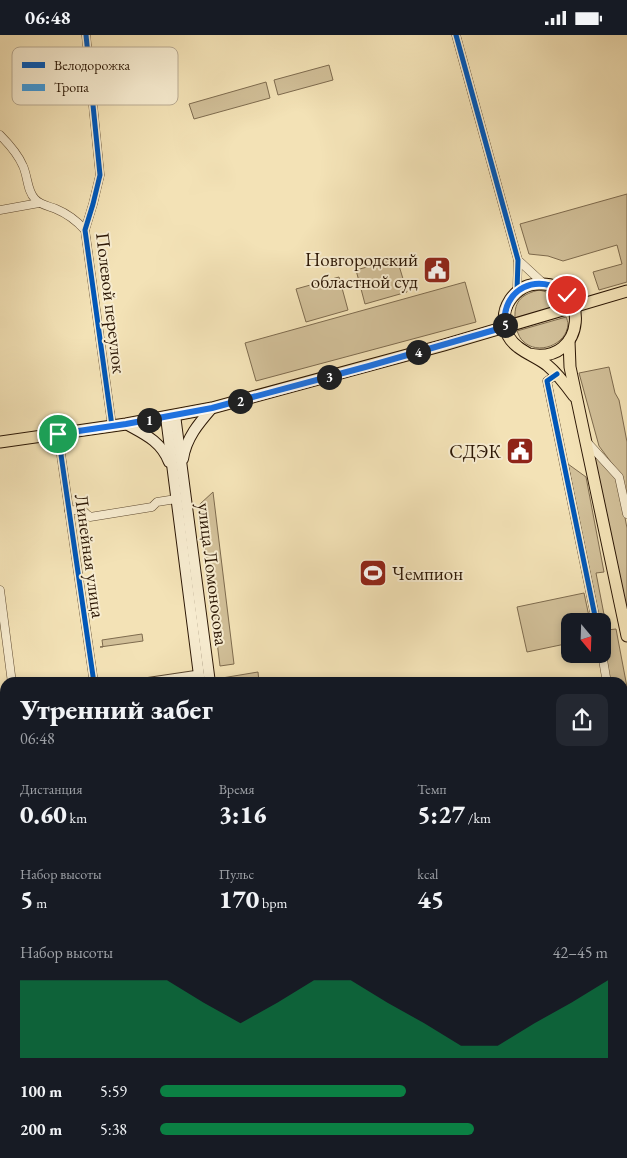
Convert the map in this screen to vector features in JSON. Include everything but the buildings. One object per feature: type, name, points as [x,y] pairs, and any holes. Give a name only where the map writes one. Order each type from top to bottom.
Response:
[{"type":"main road","points":[[529,354],[544,355],[558,351],[569,341],[576,325],[574,307],[567,295],[556,287],[543,283],[525,287],[512,296],[504,314],[505,327],[511,341],[516,346],[546,365],[552,377],[577,400]]},
{"type":"main road","points":[[0,442],[126,424],[212,408],[369,366],[627,291]]},
{"type":"main road","points":[[569,341],[570,367],[627,636]]},
{"type":"main road","name":"улица Ломоносова","points":[[209,677],[176,499],[178,472],[184,452],[197,427],[212,408]]},
{"type":"main road","name":"улица Ломоносова","points":[[170,416],[191,573],[200,677]]},
{"type":"main road","name":"улица Ломоносова","points":[[126,424],[156,442],[178,472]]},
{"type":"street","points":[[456,35],[518,260],[517,291]]},
{"type":"street","name":"Полевой переулок","points":[[93,105],[100,175],[84,230],[112,426]]},
{"type":"street","points":[[0,135],[17,154],[24,168],[30,193],[39,203],[72,218],[84,230]]},
{"type":"street","points":[[0,210],[39,203]]},
{"type":"street","points":[[518,260],[543,283]]},
{"type":"street","points":[[552,377],[595,613]]},
{"type":"street","name":"Линейная улица","points":[[58,434],[93,677]]},
{"type":"street","points":[[586,440],[619,477],[627,514]]},
{"type":"street","points":[[69,511],[82,509],[90,517],[152,507],[157,502],[176,499]]},
{"type":"street","points":[[0,590],[11,677]]},
{"type":"street","points":[[604,663],[606,677]]},
{"type":"shaded area","points":[[329,65],[333,80],[278,95],[274,80]]},
{"type":"shaded area","points":[[266,82],[270,98],[194,119],[189,104]]},
{"type":"shaded area","points":[[627,194],[627,282],[599,290],[593,272],[622,264],[617,245],[563,261],[548,256],[529,254],[520,224]]},
{"type":"shaded area","points":[[397,259],[407,292],[365,304],[356,270]]},
{"type":"shaded area","points":[[339,277],[348,310],[306,322],[296,289]]},
{"type":"shaded area","points":[[465,282],[476,322],[256,381],[245,343]]},
{"type":"shaded area","points":[[539,290],[557,298],[562,305],[515,318],[518,302],[524,296]]},
{"type":"shaded area","points":[[566,317],[568,324],[563,338],[557,343],[543,348],[529,345],[521,339],[517,331]]},
{"type":"shaded area","points":[[609,367],[615,393],[619,400],[627,442],[627,497],[622,477],[599,446],[579,373]]},
{"type":"shaded area","points":[[593,454],[618,481],[627,528],[627,613]]},
{"type":"shaded area","points":[[568,464],[586,477],[604,572],[596,573],[604,613],[596,613]]},
{"type":"shaded area","points":[[213,492],[234,664],[220,666],[200,504]]},
{"type":"shaded area","points":[[584,593],[588,613],[561,613],[561,645],[527,652],[517,607]]},
{"type":"shaded area","points":[[616,629],[625,677],[609,677],[607,663],[611,663],[611,630]]},
{"type":"shaded area","points":[[142,634],[143,641],[103,647],[102,640]]},
{"type":"shaded area","points":[[258,672],[258,677],[228,677]]},
{"type":"cycle path","points":[[86,35],[87,47]]},
{"type":"cycle path","points":[[456,35],[518,260],[517,291]]},
{"type":"cycle path","points":[[93,105],[100,175],[85,230],[112,426]]},
{"type":"cycle path","points":[[557,374],[547,381],[594,613]]},
{"type":"cycle path","points":[[58,434],[93,677]]},
{"type":"place","name":"Новгородский областной суд","points":[[437,270]]},
{"type":"place","name":"СДЭК","points":[[520,451]]},
{"type":"place","name":"Чемпион","points":[[373,573]]},
{"type":"route","points":[[58,434],[212,408],[505,327],[504,314],[512,296],[517,291],[534,284],[543,283],[556,287],[567,295]]}]
